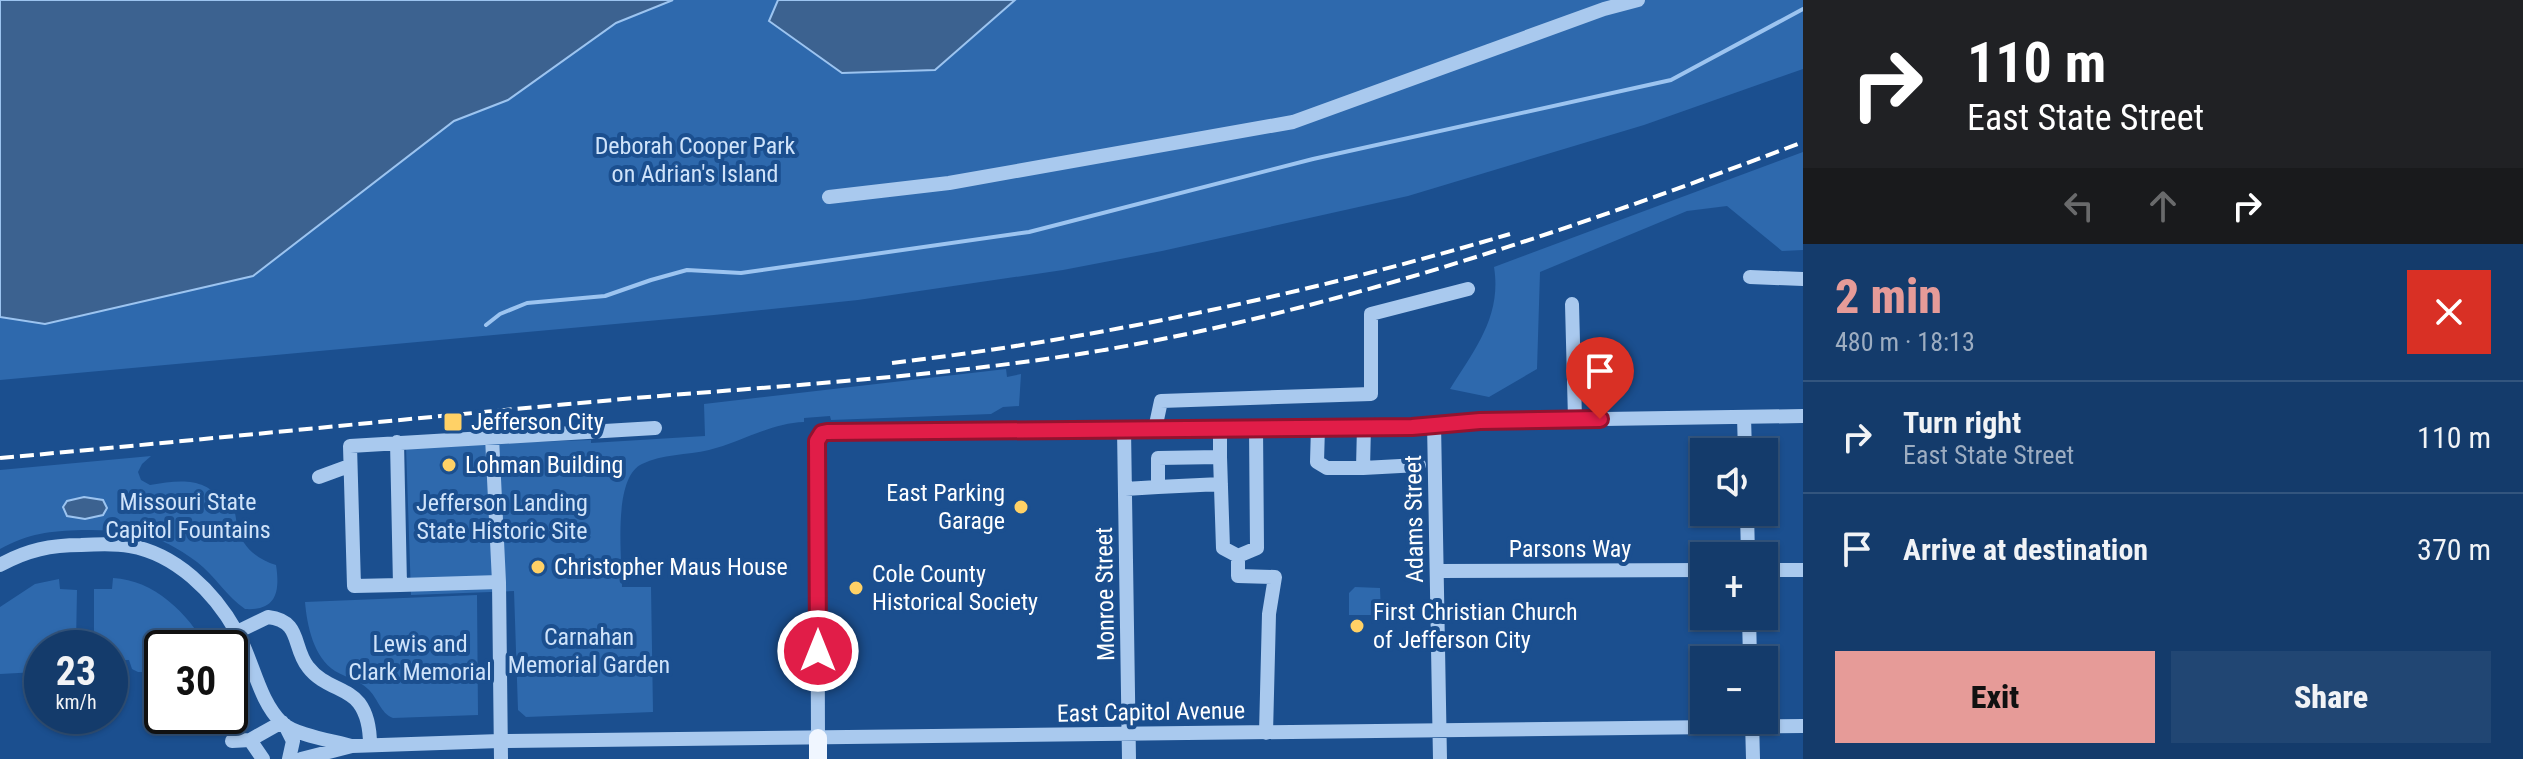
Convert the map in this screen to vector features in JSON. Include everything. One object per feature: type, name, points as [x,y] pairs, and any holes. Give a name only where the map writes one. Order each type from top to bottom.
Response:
[{"type":"main road","points":[[818,738],[818,759]]},
{"type":"street","points":[[829,197],[949,183],[1293,122],[1604,9],[1638,0]]},
{"type":"street","points":[[1750,277],[1803,279]]},
{"type":"street","points":[[1155,429],[1161,401],[1371,394],[1371,314],[1468,289]]},
{"type":"street","points":[[1572,304],[1575,419]]},
{"type":"street","points":[[818,738],[817,441],[822,433],[1412,427],[1434,423],[1575,419],[1803,416]]},
{"type":"street","points":[[1744,417],[1745,438]]},
{"type":"street","name":"Adams Street","points":[[1434,423],[1440,759]]},
{"type":"street","points":[[1363,468],[1364,426]]},
{"type":"street","points":[[1220,427],[1223,548],[1238,556]]},
{"type":"street","points":[[1238,556],[1257,548],[1256,427]]},
{"type":"street","points":[[1318,427],[1317,462],[1327,468],[1419,465]]},
{"type":"street","points":[[499,582],[354,586],[344,469],[350,446],[655,428]]},
{"type":"street","name":"Monroe Street","points":[[1124,429],[1129,759]]},
{"type":"street","points":[[492,437],[499,582],[501,759]]},
{"type":"street","points":[[397,442],[400,585]]},
{"type":"street","points":[[1158,487],[1158,458],[1220,457]]},
{"type":"street","points":[[323,481],[334,469],[344,469]]},
{"type":"street","points":[[1125,489],[1221,484]]},
{"type":"street","points":[[0,565],[28,551],[54,545],[139,548],[166,560],[194,579],[215,600],[236,630]]},
{"type":"street","points":[[1238,556],[1238,576],[1275,577],[1269,614],[1266,733]]},
{"type":"street","name":"Parsons Way","points":[[1437,571],[1690,570]]},
{"type":"street","points":[[1778,570],[1803,570]]},
{"type":"street","points":[[241,630],[268,617],[288,624],[310,670],[328,686],[350,695],[359,703],[368,722],[370,745]]},
{"type":"street","points":[[248,658],[264,696],[293,741],[289,759]]},
{"type":"street","points":[[232,741],[250,740],[283,724],[352,746]]},
{"type":"street","name":"East Capitol Avenue","points":[[352,746],[500,741],[1439,731],[1690,725]]},
{"type":"street","name":"East Capitol Avenue","points":[[1778,725],[1803,726]]},
{"type":"street","points":[[1752,734],[1753,759]]},
{"type":"street","points":[[250,740],[263,759]]},
{"type":"street","points":[[301,759],[352,746]]},
{"type":"green space","name":"Deborah Cooper Park on Adrian's Island","points":[[673,0],[778,0],[769,21],[843,73],[935,70],[1015,0],[1803,0],[1803,69],[1644,125],[1408,196],[1063,270],[858,300],[714,315],[0,380],[0,317],[45,324],[253,276],[454,121],[508,100],[616,23]]},
{"type":"green space","points":[[1803,152],[1803,250],[1782,251],[1727,206],[1687,211],[1540,272],[1537,369],[1489,397],[1450,389],[1477,346],[1490,317],[1494,301],[1494,267]]},
{"type":"green space","points":[[1006,369],[1007,377],[1021,374],[1019,406],[1003,407],[991,414],[831,420],[830,416],[804,418],[804,422],[768,429],[721,447],[650,461],[633,472],[622,502],[622,587],[651,587],[653,712],[526,717],[518,710],[514,591],[411,595],[406,446],[591,440],[591,443],[705,436],[704,404]]},
{"type":"green space","name":"Missouri State Capitol Fountains","points":[[151,456],[138,472],[141,480],[150,485],[181,481],[200,484],[217,494],[224,503],[228,501],[231,504],[239,533],[246,545],[262,559],[276,565],[276,591],[270,603],[256,609],[245,609],[183,552],[156,539],[129,532],[60,531],[30,536],[0,549],[0,470]]},
{"type":"green space","points":[[113,578],[142,585],[180,611],[195,630],[144,630],[144,672],[138,672],[132,669],[128,660],[128,630],[94,630],[94,589],[112,589]]},
{"type":"green space","points":[[59,579],[60,589],[77,590],[76,630],[24,630],[24,673],[0,674],[0,607],[35,584]]},
{"type":"green space","points":[[1355,587],[1380,588],[1381,615],[1349,615],[1349,593]]},
{"type":"green space","name":"Lewis and Clark Memorial","points":[[477,595],[478,715],[389,716],[364,686],[335,671],[322,658],[310,631],[305,602]]},
{"type":"shaded area","points":[[0,0],[673,0],[616,23],[508,100],[454,121],[253,276],[45,324],[0,317]]},
{"type":"shaded area","points":[[778,0],[1015,0],[935,70],[842,73],[769,21]]},
{"type":"shaded area","points":[[84,497],[103,500],[107,508],[103,515],[85,519],[67,516],[63,507],[67,501]]},
{"type":"waterway","points":[[486,325],[500,314],[527,303],[605,296],[687,270],[741,273],[1029,232],[1313,159],[1671,80],[1803,9]]},
{"type":"railway","points":[[0,458],[929,373],[1104,350],[1194,333],[1371,288],[1545,235],[1803,142]]},
{"type":"railway","points":[[892,363],[1049,341],[1204,312],[1357,276],[1510,234]]},
{"type":"place","name":"Jefferson City","points":[[453,422]]},
{"type":"place","name":"Lohman Building","points":[[449,465]]},
{"type":"place","name":"East Parking Garage","points":[[1021,507]]},
{"type":"place","name":"Christopher Maus House","points":[[538,567]]},
{"type":"place","name":"Cole County Historical Society","points":[[856,588]]},
{"type":"place","name":"First Christian Church of Jefferson City","points":[[1357,626]]},
{"type":"route","points":[[818,651],[817,441],[822,433],[1412,427],[1480,421],[1600,419]]},
{"type":"park label","name":"Jefferson Landing State Historic Site","points":[[502,517]]},
{"type":"park label","name":"Carnahan Memorial Garden","points":[[589,651]]}]
